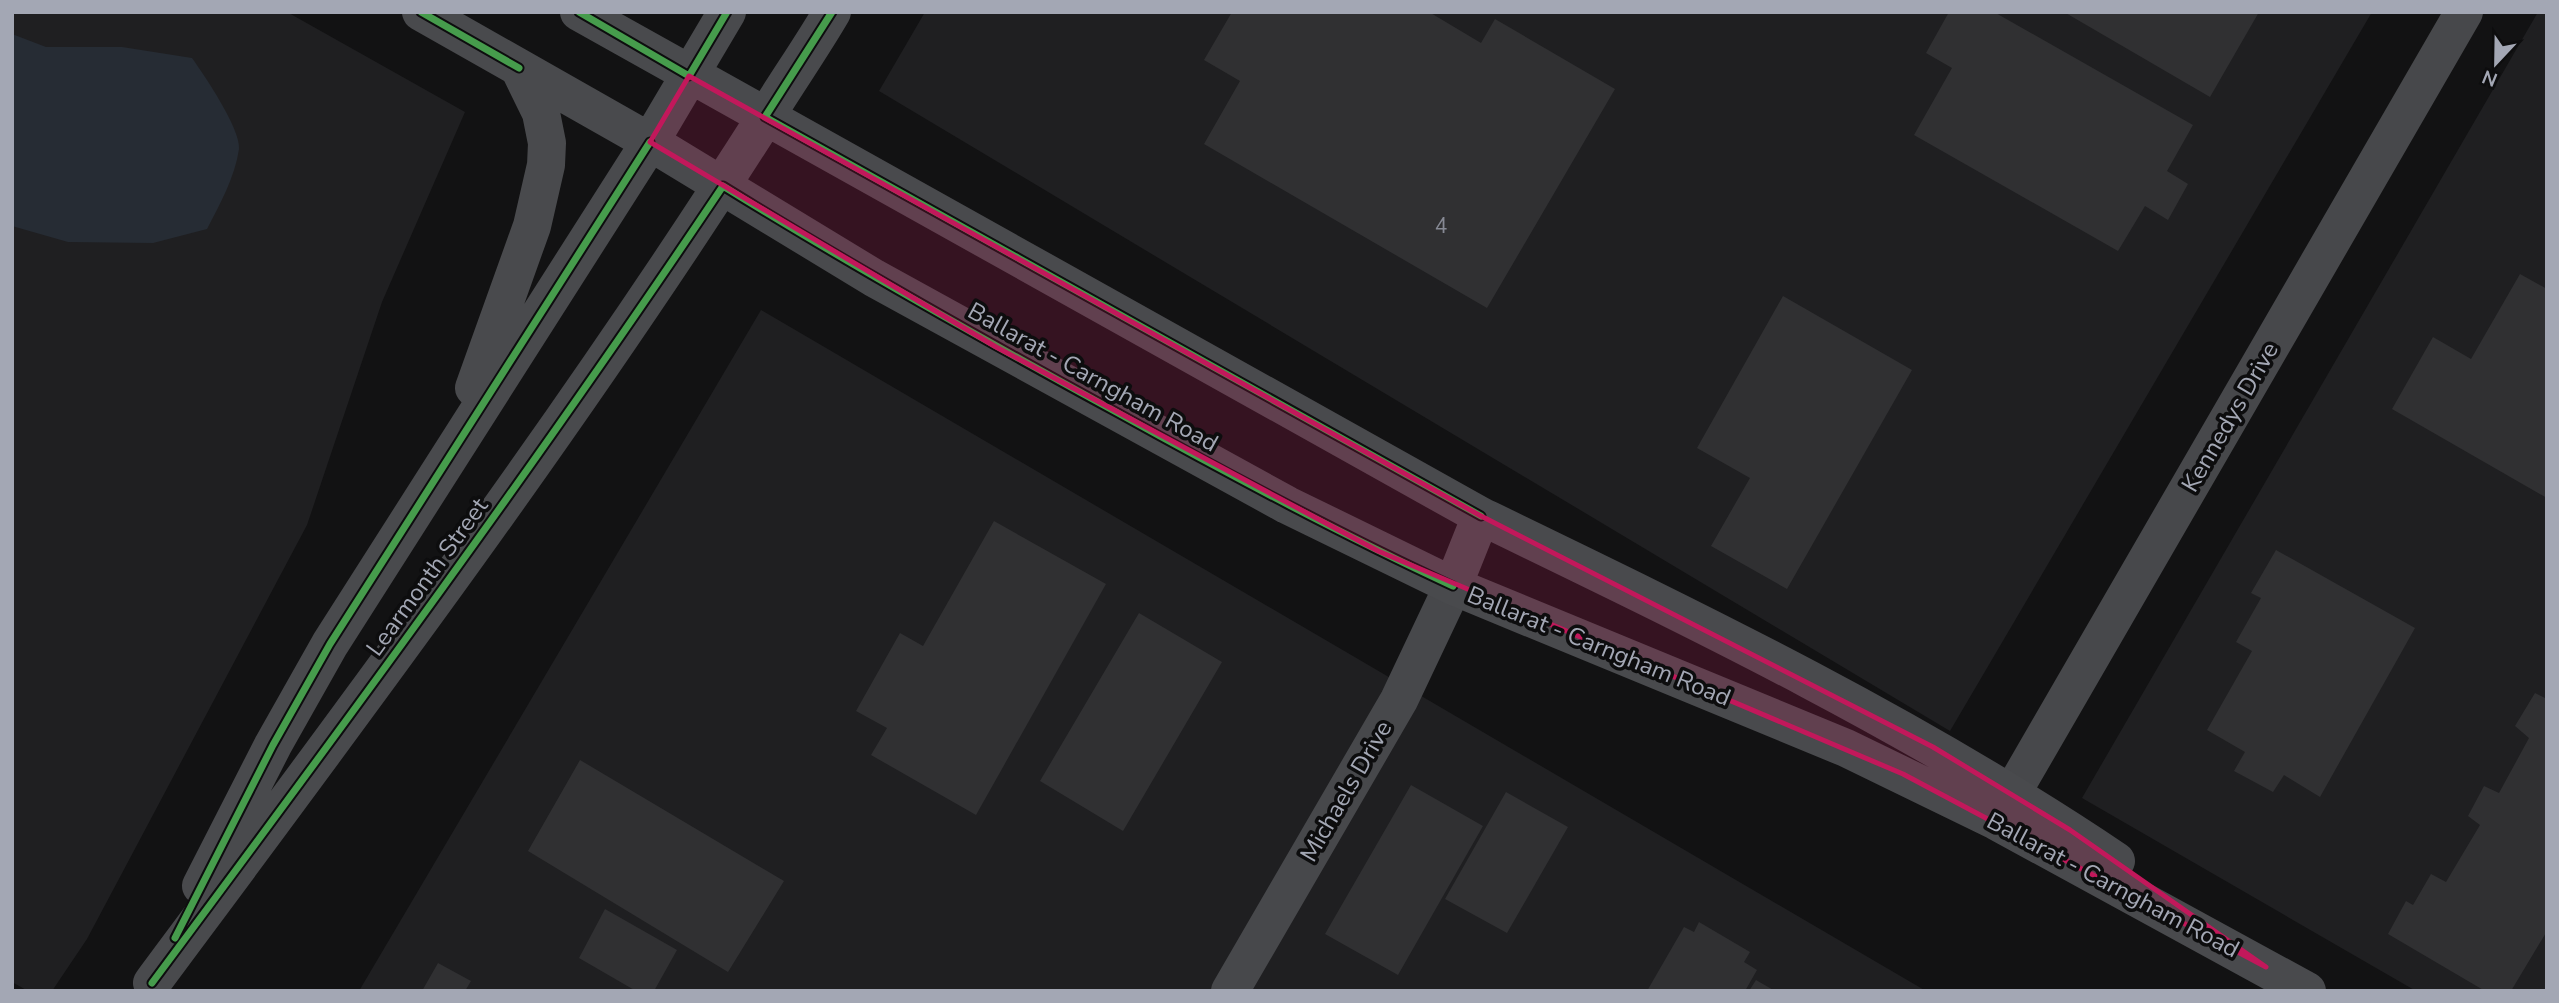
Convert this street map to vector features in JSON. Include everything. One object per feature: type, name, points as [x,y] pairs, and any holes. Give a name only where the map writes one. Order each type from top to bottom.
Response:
[{"type":"main road","name":"Ballarat - Carngham Road","points":[[421,12],[650,142],[874,278],[1287,505],[1453,586],[1846,748],[2004,807]]},
{"type":"main road","name":"Ballarat - Carngham Road","points":[[579,12],[1481,516],[1627,587],[1881,718],[2004,807],[2307,991]]},
{"type":"main road","name":"Learmonth Street","points":[[150,987],[299,696],[650,142],[727,12]]},
{"type":"main road","name":"Learmonth Street","points":[[150,987],[411,634],[631,324],[723,186],[832,12]]},
{"type":"main road","points":[[452,451],[532,226],[546,165],[547,143],[541,113],[519,68]]},
{"type":"main road","points":[[1453,586],[1481,516]]},
{"type":"street","name":"Kennedys Drive","points":[[2004,807],[2464,12]]},
{"type":"street","name":"Michaels Drive","points":[[1230,991],[1399,700],[1453,586]]},
{"type":"highlighted area","points":[[689,76],[1481,516],[1933,747],[2070,830],[2266,967],[1903,774],[1378,551],[996,347],[650,142]]},
{"type":"shaded area","points":[[12,12],[287,12],[465,112],[382,302],[307,525],[87,939],[52,991],[28,991],[12,982]]},
{"type":"shaded area","points":[[925,12],[2372,12],[1950,731],[879,91]]},
{"type":"shaded area","points":[[2538,12],[2547,12],[2547,991],[2416,991],[2082,798]]},
{"type":"shaded area","points":[[12,34],[46,47],[122,47],[192,58],[228,116],[239,149],[231,180],[207,229],[153,243],[68,242],[12,226]]},
{"type":"shaded area","points":[[761,310],[1926,991],[359,991]]},
{"type":"building","points":[[1232,12],[1429,12],[1481,43],[1495,19],[1615,89],[1487,308],[1204,144],[1240,81],[1204,60]]},
{"type":"building","points":[[1949,12],[1994,12],[2193,125],[2167,171],[2188,184],[2168,220],[2145,206],[2118,251],[1914,135],[1952,68],[1926,53]]},
{"type":"building","points":[[2064,12],[2259,12],[2210,97]]},
{"type":"building","points":[[2520,274],[2547,289],[2547,498],[2392,409],[2433,337],[2471,359]]},
{"type":"building","points":[[1783,296],[1912,370],[1787,589],[1711,546],[1750,478],[1697,448]]},
{"type":"building","points":[[994,521],[1106,584],[976,815],[871,755],[887,728],[856,711],[900,633],[923,646]]},
{"type":"building","points":[[2276,550],[2415,628],[2320,797],[2284,775],[2273,792],[2234,771],[2245,752],[2207,730],[2252,651],[2236,642],[2261,598],[2251,593]]},
{"type":"building","points":[[1139,613],[1222,662],[1123,831],[1040,781]]},
{"type":"building","points":[[2535,693],[2547,699],[2547,931],[2511,991],[2485,991],[2388,934],[2406,901],[2413,905],[2431,874],[2446,882],[2480,825],[2468,816],[2484,786],[2499,793],[2529,738],[2515,726]]},
{"type":"building","points":[[580,760],[784,881],[728,972],[528,851]]},
{"type":"building","points":[[1411,785],[1483,826],[1398,975],[1325,934]]},
{"type":"building","points":[[1506,792],[1568,827],[1507,933],[1445,899]]},
{"type":"building","points":[[605,909],[677,950],[654,991],[636,991],[579,958]]},
{"type":"building","points":[[1699,922],[1750,952],[1744,962],[1757,970],[1745,991],[1647,991],[1684,927],[1694,932]]},
{"type":"building","points":[[438,963],[471,981],[465,991],[422,991]]},
{"type":"building","points":[[1756,980],[1775,991],[1749,991]]},
{"type":"cycle path","points":[[421,12],[519,68]]},
{"type":"cycle path","points":[[579,12],[689,76],[727,12]]},
{"type":"cycle path","points":[[832,12],[765,117],[1481,516]]},
{"type":"cycle path","points":[[175,938],[273,745],[330,644],[650,142]]},
{"type":"cycle path","points":[[152,983],[514,489],[723,186],[919,302],[1159,436],[1325,524],[1453,586]]}]
